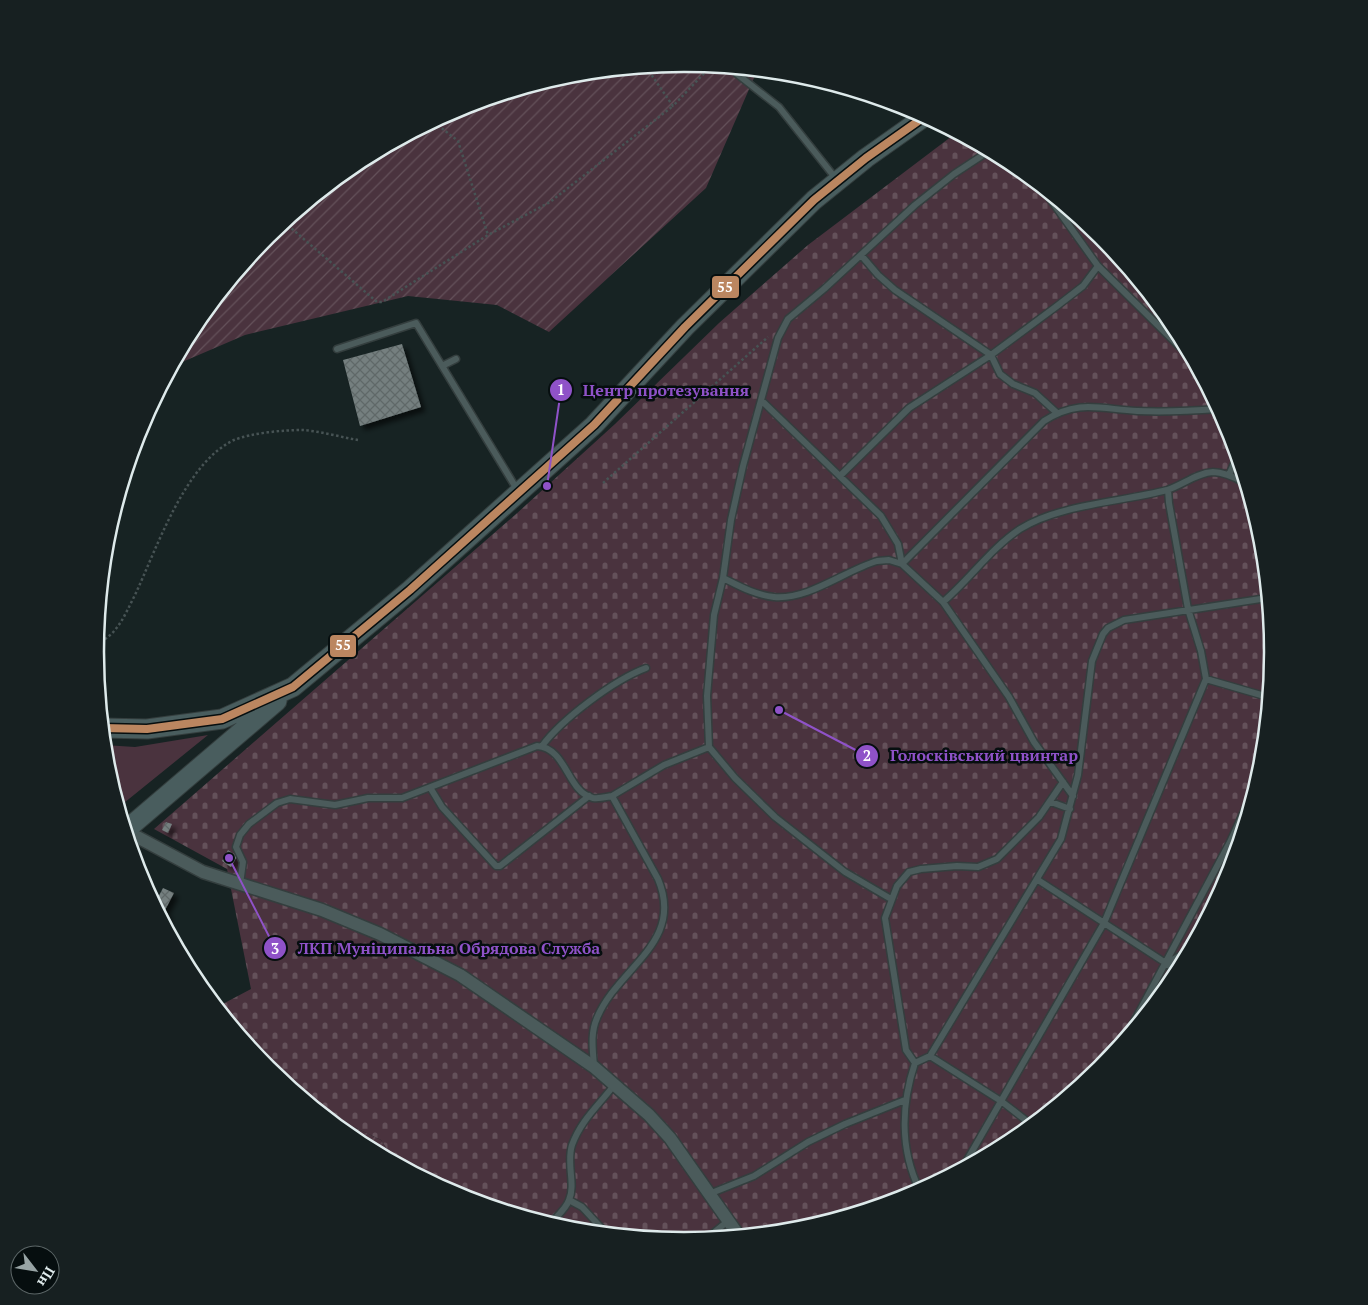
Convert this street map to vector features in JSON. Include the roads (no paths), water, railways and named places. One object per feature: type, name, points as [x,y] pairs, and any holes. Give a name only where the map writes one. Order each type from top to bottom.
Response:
[{"type":"street","points":[[131,826],[410,590],[594,425],[685,327],[814,200],[917,122]]},
{"type":"street","points":[[109,728],[147,730],[222,719],[293,687]]},
{"type":"street","points":[[134,834],[203,872],[322,910],[430,959],[460,975],[594,1067],[649,1115],[670,1138],[734,1230]]},
{"type":"lane","points":[[739,75],[779,107],[838,180]]},
{"type":"lane","points":[[891,899],[845,872],[775,817],[735,778],[709,747],[707,696],[711,637],[723,578],[731,520],[743,466],[778,338],[788,319],[921,200],[982,155]]},
{"type":"lane","points":[[1057,208],[1098,266],[1171,339]]},
{"type":"lane","points":[[861,255],[878,275],[895,290],[991,355],[1000,374],[1013,384],[1035,393],[1057,413]]},
{"type":"lane","points":[[840,476],[909,408],[991,355],[1076,292],[1098,266]]},
{"type":"lane","points":[[337,349],[416,323],[519,492]]},
{"type":"lane","points":[[442,366],[456,359]]},
{"type":"lane","points":[[762,401],[867,500],[890,529],[898,544],[902,564]]},
{"type":"lane","points":[[902,564],[1031,434],[1057,413],[1081,406],[1138,411],[1210,409]]},
{"type":"lane","points":[[1229,476],[1233,466]]},
{"type":"lane","points":[[943,602],[1001,545],[1020,529],[1039,519],[1112,501],[1168,490],[1201,474],[1214,472],[1237,480]]},
{"type":"lane","points":[[970,1157],[1104,923],[1206,679],[1201,651],[1188,609],[1168,490]]},
{"type":"lane","points":[[723,578],[749,591],[773,597],[784,597],[806,591],[862,565],[876,561],[889,560],[902,564],[943,602],[1009,697],[1034,742],[1073,796]]},
{"type":"lane","points":[[915,1063],[930,1056],[1061,839],[1070,809],[1081,756],[1092,661],[1103,634],[1108,628],[1124,620],[1261,599]]},
{"type":"lane","points":[[240,884],[243,862],[236,842],[249,824],[278,803],[290,800],[335,805],[362,799],[402,798],[431,788],[516,752],[542,746],[564,722],[623,677],[646,668]]},
{"type":"lane","points":[[1206,679],[1262,695]]},
{"type":"lane","points":[[542,746],[559,759],[579,788],[589,796],[600,798],[612,796],[658,768],[709,747]]},
{"type":"lane","points":[[917,1183],[906,1148],[905,1100],[915,1063],[906,1050],[885,918],[891,899],[897,886],[909,872],[935,867],[978,867],[997,859],[1039,817],[1063,782]]},
{"type":"lane","points":[[431,788],[442,807],[496,866],[500,866],[589,796]]},
{"type":"lane","points":[[594,1067],[592,1035],[596,1020],[604,1004],[660,935],[665,915],[664,892],[612,796]]},
{"type":"lane","points":[[1051,802],[1070,809]]},
{"type":"lane","points":[[1139,1012],[1167,963],[1236,828]]},
{"type":"lane","points":[[1038,880],[1171,966]]},
{"type":"lane","points":[[1167,963],[1177,958]]},
{"type":"lane","points":[[930,1056],[1001,1101],[1026,1121]]},
{"type":"lane","points":[[555,1218],[569,1200],[571,1190],[569,1157],[572,1145],[585,1119],[615,1084]]},
{"type":"lane","points":[[709,1194],[754,1176],[808,1142],[837,1127],[905,1100]]},
{"type":"lane","points":[[569,1200],[582,1207],[600,1226]]},
{"type":"lane","points":[[716,1231],[728,1221]]},
{"type":"place","name":"Центр протезування","points":[[547,486]]},
{"type":"place","name":"Голосківський цвинтар","points":[[779,710]]},
{"type":"place","name":"ЛКП Муніципальна Обрядова Служба","points":[[229,858]]}]
